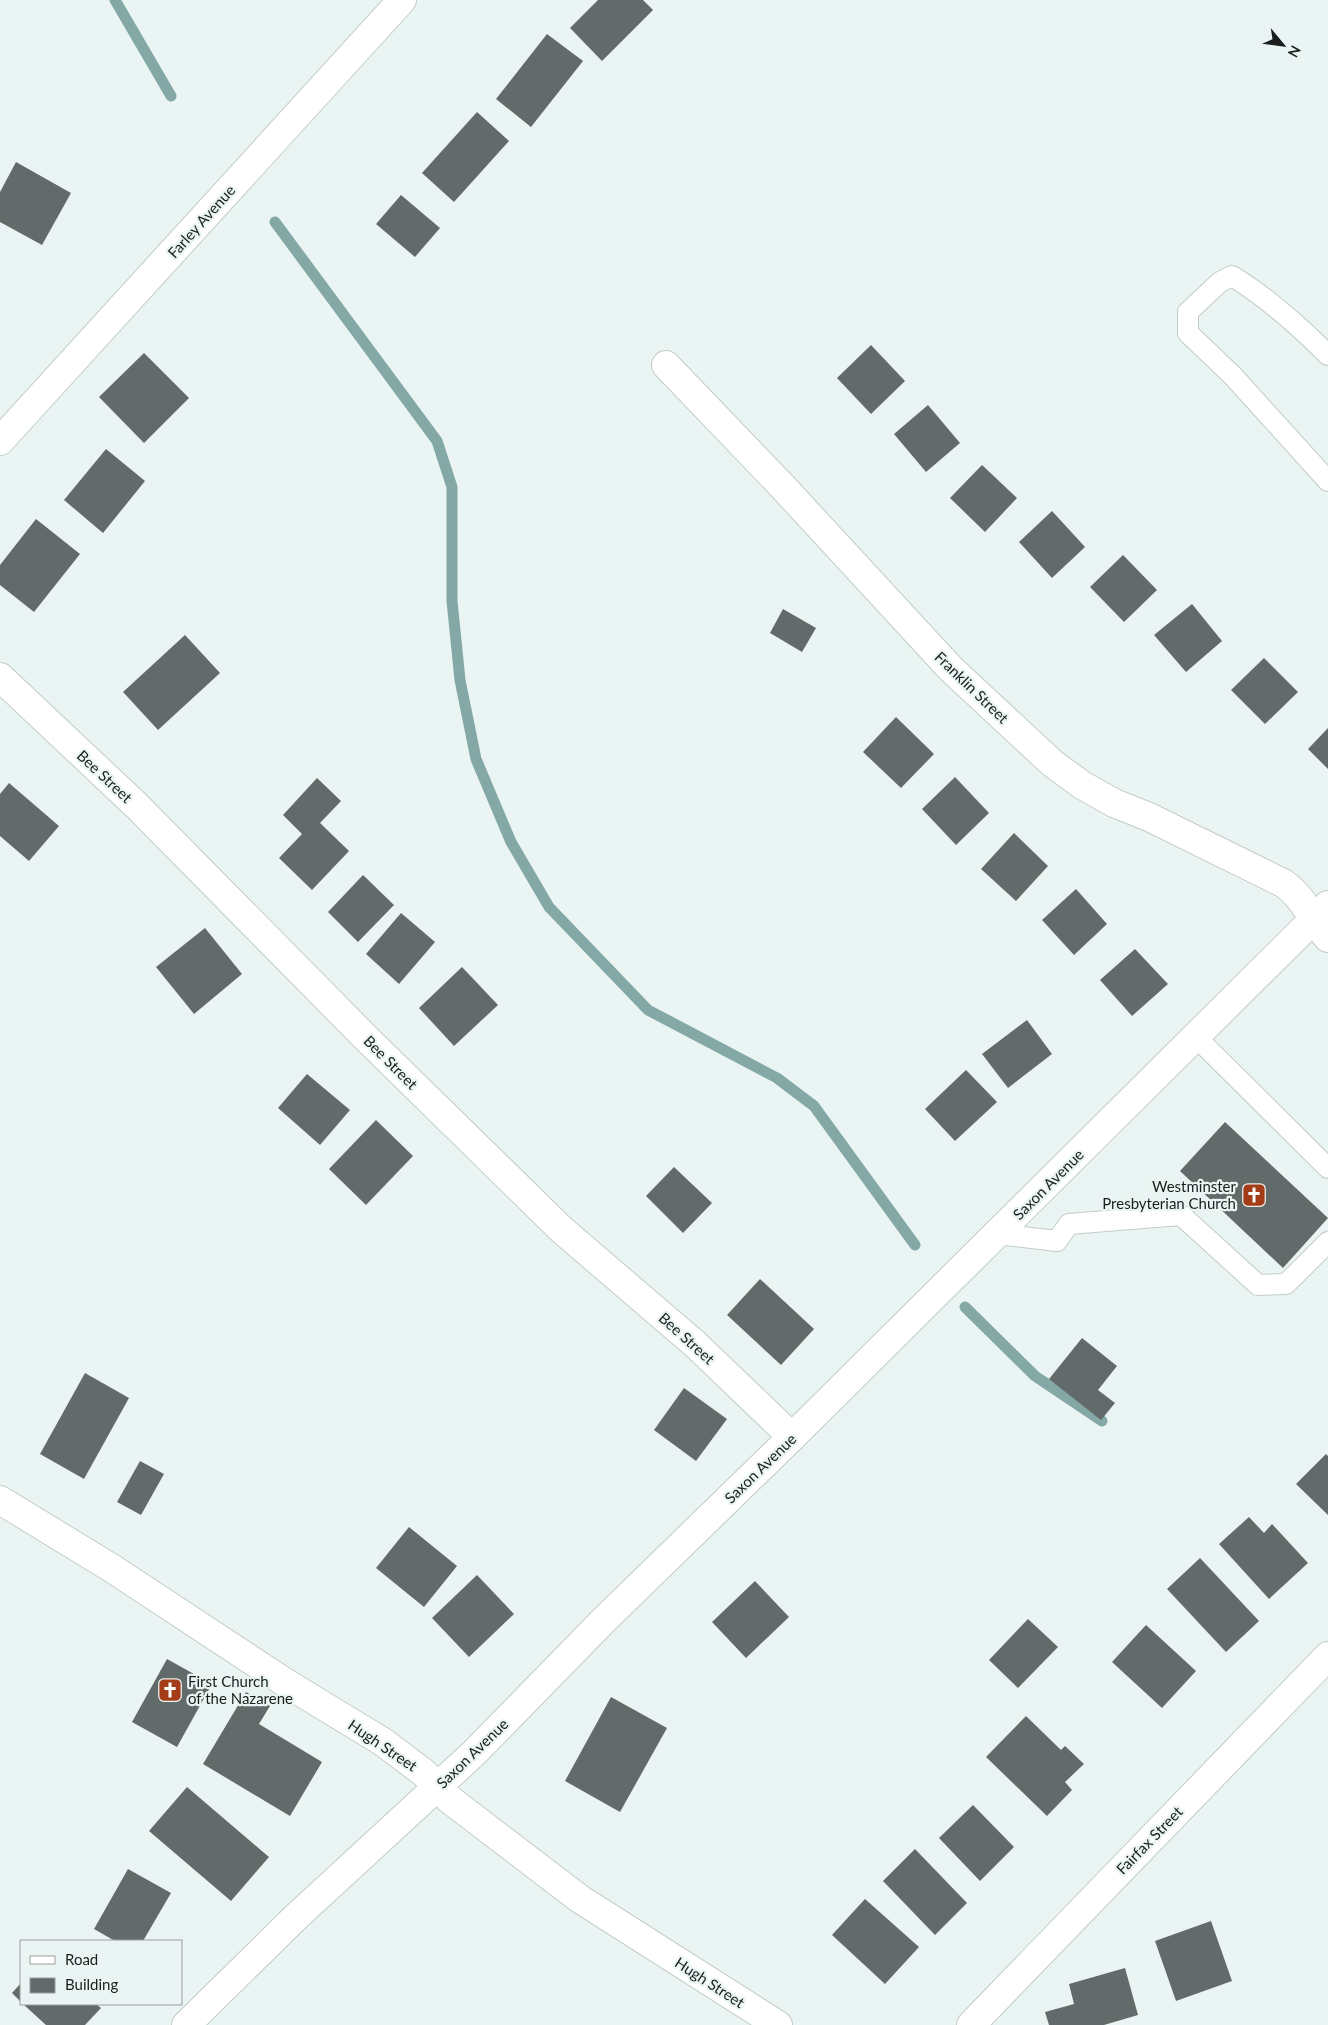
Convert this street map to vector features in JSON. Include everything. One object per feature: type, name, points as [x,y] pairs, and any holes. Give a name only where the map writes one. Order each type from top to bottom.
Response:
[{"type":"street","name":"Farley Avenue","points":[[0,441],[402,0]]},
{"type":"street","name":"Franklin Street","points":[[666,366],[783,487],[951,669],[1052,763],[1082,785],[1114,803],[1149,817],[1283,883],[1294,890],[1323,921]]},
{"type":"street","name":"Bee Street","points":[[0,677],[137,806],[366,1038],[562,1230],[695,1344],[792,1437]]},
{"type":"street","name":"Saxon Avenue","points":[[186,2025],[297,1916],[474,1753],[603,1621],[792,1437],[1196,1037],[1323,921]]},
{"type":"street","name":"Hugh Street","points":[[0,1500],[113,1570],[286,1683],[383,1742],[424,1773],[449,1800],[580,1899],[778,2025]]},
{"type":"street","name":"Fairfax Street","points":[[971,2025],[1328,1656]]},
{"type":"lane","points":[[1328,354],[1294,321],[1255,290],[1232,276],[1220,282],[1188,312],[1188,333],[1233,376],[1328,480]]},
{"type":"lane","points":[[1196,1037],[1328,1168]]},
{"type":"lane","points":[[997,1234],[1057,1241],[1069,1224],[1181,1215],[1258,1285],[1286,1284],[1328,1242]]},
{"type":"building","points":[[598,0],[643,0],[653,10],[602,61],[570,28]]},
{"type":"building","points":[[547,34],[583,61],[531,127],[496,99]]},
{"type":"building","points":[[477,112],[509,141],[454,202],[422,173]]},
{"type":"building","points":[[16,162],[71,193],[42,245],[0,222],[0,192]]},
{"type":"building","points":[[401,195],[440,228],[415,257],[376,224]]},
{"type":"building","points":[[871,345],[905,381],[871,414],[837,378]]},
{"type":"building","points":[[144,353],[189,398],[144,443],[99,397]]},
{"type":"building","points":[[928,405],[960,443],[926,472],[894,434]]},
{"type":"building","points":[[106,449],[145,481],[103,533],[64,500]]},
{"type":"building","points":[[982,465],[1017,498],[985,532],[950,498]]},
{"type":"building","points":[[1052,511],[1085,547],[1052,578],[1019,542]]},
{"type":"building","points":[[36,519],[80,554],[34,612],[0,585],[0,565]]},
{"type":"building","points":[[1123,555],[1157,590],[1124,622],[1090,587]]},
{"type":"building","points":[[1192,604],[1222,641],[1186,672],[1154,635]]},
{"type":"building","points":[[783,609],[816,628],[802,652],[770,633]]},
{"type":"building","points":[[185,635],[220,673],[158,730],[123,692]]},
{"type":"building","points":[[1264,658],[1298,692],[1265,724],[1231,690]]},
{"type":"building","points":[[896,717],[934,754],[901,788],[863,752]]},
{"type":"building","points":[[1328,728],[1328,769],[1308,749]]},
{"type":"building","points":[[955,777],[989,813],[956,845],[922,809]]},
{"type":"building","points":[[317,778],[341,801],[320,823],[349,851],[312,890],[279,858],[302,834],[283,815]]},
{"type":"building","points":[[9,783],[59,826],[29,861],[0,836],[0,794]]},
{"type":"building","points":[[1014,833],[1048,866],[1016,901],[981,869]]},
{"type":"building","points":[[363,875],[394,905],[358,942],[328,912]]},
{"type":"building","points":[[1076,889],[1107,924],[1074,955],[1042,920]]},
{"type":"building","points":[[401,913],[435,942],[399,984],[366,954]]},
{"type":"building","points":[[205,928],[242,974],[194,1014],[156,967]]},
{"type":"building","points":[[1135,949],[1168,984],[1132,1016],[1100,980]]},
{"type":"building","points":[[462,967],[498,1005],[454,1046],[419,1008]]},
{"type":"building","points":[[1027,1020],[1052,1054],[1008,1088],[982,1054]]},
{"type":"building","points":[[966,1070],[997,1102],[955,1141],[925,1109]]},
{"type":"building","points":[[307,1074],[350,1110],[320,1145],[278,1108]]},
{"type":"building","points":[[376,1120],[413,1156],[366,1205],[329,1169]]},
{"type":"building","name":"Westminster Presbyterian Church","points":[[1225,1122],[1328,1218],[1283,1268],[1180,1171]]},
{"type":"building","points":[[674,1167],[712,1203],[683,1233],[646,1196]]},
{"type":"building","points":[[760,1279],[814,1329],[781,1365],[727,1315]]},
{"type":"building","points":[[1082,1338],[1117,1366],[1098,1390],[1115,1403],[1101,1420],[1049,1379]]},
{"type":"building","points":[[85,1373],[129,1398],[84,1479],[40,1454]]},
{"type":"building","points":[[684,1388],[727,1419],[696,1461],[654,1430]]},
{"type":"building","points":[[1326,1454],[1328,1456],[1328,1515],[1296,1484]]},
{"type":"building","points":[[140,1461],[164,1474],[141,1515],[117,1502]]},
{"type":"building","points":[[1249,1517],[1264,1533],[1272,1524],[1308,1563],[1269,1599],[1219,1544]]},
{"type":"building","points":[[409,1527],[457,1566],[424,1607],[376,1568]]},
{"type":"building","points":[[1200,1558],[1259,1621],[1226,1652],[1167,1589]]},
{"type":"building","points":[[477,1575],[514,1614],[469,1657],[432,1618]]},
{"type":"building","points":[[755,1581],[789,1617],[746,1658],[712,1622]]},
{"type":"building","points":[[1028,1619],[1058,1647],[1018,1688],[989,1660]]},
{"type":"building","points":[[1146,1625],[1196,1671],[1162,1708],[1112,1662]]},
{"type":"building","points":[[167,1659],[212,1684],[177,1747],[132,1722]]},
{"type":"building","points":[[246,1692],[270,1706],[259,1724],[322,1762],[290,1816],[203,1764]]},
{"type":"building","points":[[611,1697],[667,1728],[620,1812],[565,1781]]},
{"type":"building","points":[[1026,1716],[1061,1750],[1065,1746],[1084,1764],[1065,1782],[1072,1790],[1047,1816],[986,1757]]},
{"type":"building","points":[[187,1787],[269,1857],[231,1901],[149,1831]]},
{"type":"building","points":[[973,1805],[1014,1847],[980,1881],[939,1838]]},
{"type":"building","points":[[915,1849],[967,1903],[935,1935],[883,1881]]},
{"type":"building","points":[[128,1869],[171,1893],[144,1940],[113,1940],[94,1929]]},
{"type":"building","points":[[865,1899],[919,1947],[885,1984],[832,1935]]},
{"type":"building","points":[[1211,1921],[1232,1981],[1176,2001],[1155,1941]]},
{"type":"building","points":[[1125,1968],[1138,2015],[1104,2025],[1049,2025],[1045,2012],[1074,2004],[1069,1984]]},
{"type":"building","points":[[20,1984],[20,2001],[12,1993]]},
{"type":"building","points":[[24,2005],[97,2005],[101,2008],[85,2025],[46,2025]]},
{"type":"waterway","points":[[115,0],[171,96]]},
{"type":"waterway","points":[[275,222],[437,441],[452,487],[452,601],[460,680],[476,759],[511,842],[549,907],[648,1010],[777,1078],[814,1106],[915,1245]]},
{"type":"waterway","points":[[965,1307],[1035,1376],[1102,1421]]},
{"type":"place","name":"Westminster Presbyterian Church","points":[[1254,1195]]},
{"type":"place","name":"First Church of the Nazarene","points":[[170,1690]]}]
